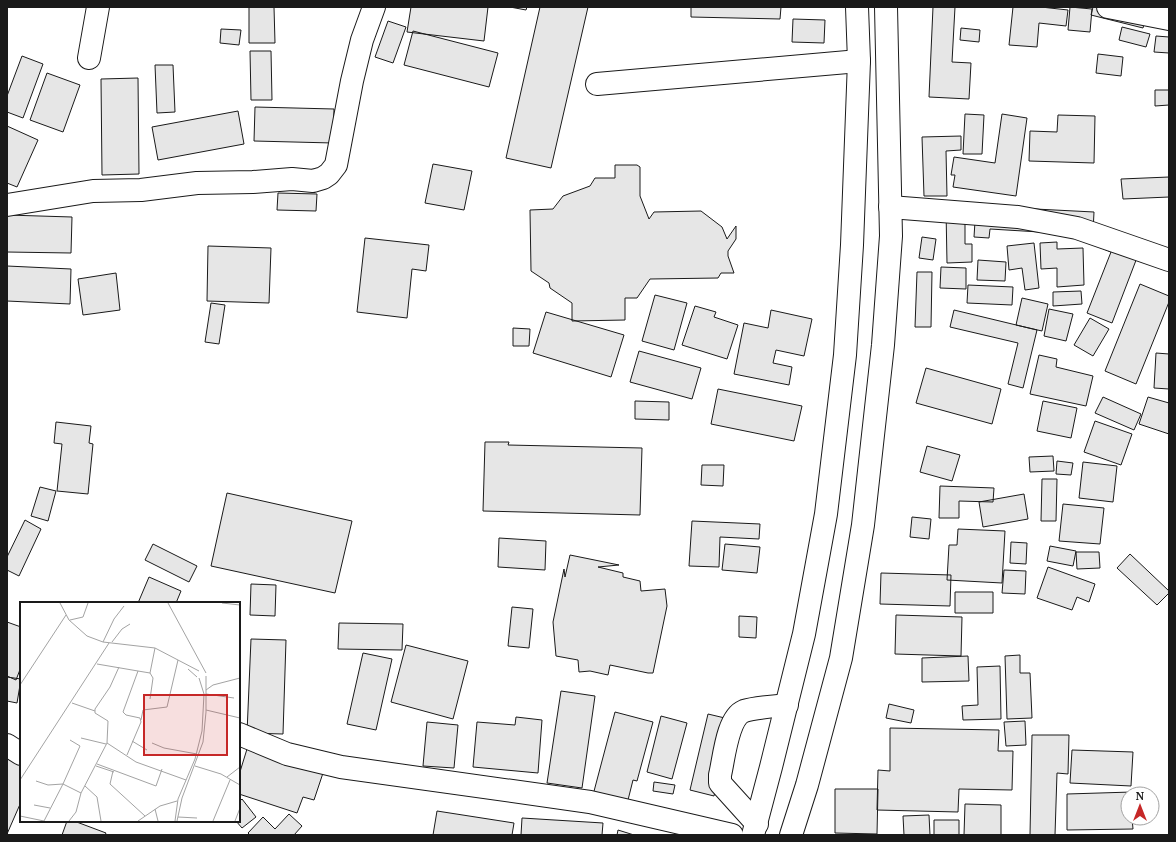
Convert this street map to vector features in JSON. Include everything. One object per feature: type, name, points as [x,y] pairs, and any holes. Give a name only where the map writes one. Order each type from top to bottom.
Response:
[{"type":"main road","points":[[89,58],[98,7]]},
{"type":"main road","points":[[7,204],[92,191],[141,190],[197,183],[253,182],[292,179],[313,181],[323,178],[329,174],[336,165],[352,81],[362,40],[374,7]]},
{"type":"main road","points":[[755,830],[804,634],[826,514],[845,355],[852,244],[859,61],[857,7]]},
{"type":"main road","points":[[792,835],[841,658],[863,525],[884,345],[891,236],[886,7]]},
{"type":"main road","points":[[1108,7],[1169,19]]},
{"type":"main road","points":[[597,84],[859,61]]},
{"type":"main road","points":[[890,207],[1018,217],[1077,228],[1169,260]]},
{"type":"main road","points":[[755,830],[720,783],[720,775],[729,732],[735,718],[744,711],[787,705]]},
{"type":"main road","points":[[240,734],[287,754],[341,767],[590,802],[732,835]]},
{"type":"main road","points":[[7,745],[20,753]]},
{"type":"building","points":[[249,7],[274,7],[275,43],[249,43]]},
{"type":"building","points":[[411,7],[488,7],[484,41],[407,32]]},
{"type":"building","points":[[510,7],[527,7],[526,10]]},
{"type":"building","points":[[540,7],[588,7],[551,168],[506,158]]},
{"type":"building","points":[[691,7],[781,7],[780,19],[691,17]]},
{"type":"building","points":[[933,7],[955,7],[952,62],[971,63],[969,99],[929,97]]},
{"type":"building","points":[[1013,7],[1041,7],[1068,10],[1066,26],[1039,23],[1037,47],[1009,45]]},
{"type":"building","points":[[1070,7],[1092,9],[1090,32],[1068,30]]},
{"type":"building","points":[[1093,7],[1141,7],[1148,9],[1143,28],[1091,15]]},
{"type":"building","points":[[793,19],[825,20],[824,43],[792,42]]},
{"type":"building","points":[[388,21],[406,27],[393,63],[375,57]]},
{"type":"building","points":[[1122,27],[1150,34],[1146,47],[1119,40]]},
{"type":"building","points":[[961,28],[980,30],[979,42],[960,40]]},
{"type":"building","points":[[221,29],[241,30],[239,45],[220,43]]},
{"type":"building","points":[[413,31],[498,53],[489,87],[404,65]]},
{"type":"building","points":[[1156,36],[1169,37],[1169,53],[1154,52]]},
{"type":"building","points":[[250,51],[271,51],[272,100],[251,100]]},
{"type":"building","points":[[1098,54],[1123,57],[1121,76],[1096,73]]},
{"type":"building","points":[[22,56],[43,64],[23,118],[7,112],[7,96]]},
{"type":"building","points":[[155,65],[173,65],[175,112],[157,113]]},
{"type":"building","points":[[47,73],[80,85],[63,132],[30,120]]},
{"type":"building","points":[[138,78],[139,174],[102,175],[101,79]]},
{"type":"building","points":[[1155,90],[1169,90],[1169,105],[1155,106]]},
{"type":"building","points":[[255,107],[334,109],[333,143],[254,141]]},
{"type":"building","points":[[238,111],[244,144],[158,160],[152,127]]},
{"type":"building","points":[[965,114],[984,115],[982,154],[963,154]]},
{"type":"building","points":[[1002,114],[1027,118],[1016,196],[953,187],[955,175],[951,175],[954,157],[995,163]]},
{"type":"building","points":[[1058,115],[1095,116],[1094,163],[1029,161],[1030,131],[1057,132]]},
{"type":"building","points":[[7,126],[38,140],[17,187],[7,183]]},
{"type":"building","points":[[961,136],[961,150],[946,151],[947,196],[924,196],[922,137]]},
{"type":"building","points":[[433,164],[472,171],[464,210],[425,203]]},
{"type":"building","points":[[615,165],[637,165],[640,167],[640,196],[649,219],[654,212],[701,211],[722,227],[727,239],[736,226],[736,239],[728,251],[728,256],[734,273],[721,273],[718,278],[650,279],[637,298],[625,298],[625,320],[572,321],[572,303],[550,288],[549,283],[531,271],[530,210],[553,209],[563,196],[590,186],[595,178],[615,178]]},
{"type":"building","points":[[1169,177],[1169,197],[1123,199],[1121,179]]},
{"type":"building","points":[[278,193],[317,194],[316,211],[277,210]]},
{"type":"building","points":[[976,206],[1094,212],[1093,232],[1056,233],[990,229],[989,238],[974,237]]},
{"type":"building","points":[[946,209],[965,209],[965,244],[972,244],[972,262],[947,263]]},
{"type":"building","points":[[7,215],[72,217],[71,253],[7,252]]},
{"type":"building","points":[[1106,228],[1143,242],[1112,323],[1087,313],[1111,252],[1099,247]]},
{"type":"building","points":[[922,237],[936,239],[933,260],[919,258]]},
{"type":"building","points":[[365,238],[429,245],[426,271],[412,269],[407,318],[357,312]]},
{"type":"building","points":[[1057,242],[1057,249],[1083,248],[1084,285],[1057,287],[1057,268],[1041,269],[1040,243]]},
{"type":"building","points":[[1034,243],[1039,288],[1025,290],[1022,268],[1009,270],[1007,246]]},
{"type":"building","points":[[208,246],[271,248],[269,303],[207,301]]},
{"type":"building","points":[[978,260],[1006,262],[1005,281],[977,280]]},
{"type":"building","points":[[7,266],[71,269],[70,304],[7,301]]},
{"type":"building","points":[[941,267],[966,268],[966,289],[940,288]]},
{"type":"building","points":[[917,272],[932,272],[931,327],[915,327]]},
{"type":"building","points":[[116,273],[120,310],[83,315],[78,279]]},
{"type":"building","points":[[1140,284],[1169,296],[1169,302],[1136,384],[1105,371]]},
{"type":"building","points":[[968,285],[1013,287],[1012,305],[967,303]]},
{"type":"building","points":[[1081,291],[1082,304],[1053,306],[1053,292]]},
{"type":"building","points":[[655,295],[687,303],[674,350],[642,341]]},
{"type":"building","points":[[1022,298],[1048,304],[1042,331],[1016,325]]},
{"type":"building","points":[[211,303],[225,305],[219,344],[205,342]]},
{"type":"building","points":[[695,306],[716,312],[714,317],[738,325],[727,359],[682,345]]},
{"type":"building","points":[[1049,309],[1073,314],[1066,341],[1044,336]]},
{"type":"building","points":[[771,310],[812,319],[804,356],[776,350],[773,363],[792,367],[789,385],[734,374],[744,323],[768,328]]},
{"type":"building","points":[[954,310],[1037,330],[1023,388],[1008,384],[1018,343],[950,327]]},
{"type":"building","points":[[546,312],[624,335],[611,377],[533,353]]},
{"type":"building","points":[[1090,318],[1109,329],[1093,356],[1074,345]]},
{"type":"building","points":[[513,328],[530,329],[529,346],[513,346]]},
{"type":"building","points":[[639,351],[701,368],[692,399],[630,382]]},
{"type":"building","points":[[1156,353],[1169,354],[1169,389],[1154,388]]},
{"type":"building","points":[[1039,355],[1057,359],[1056,367],[1093,376],[1086,406],[1030,394]]},
{"type":"building","points":[[926,368],[1001,389],[992,424],[916,403]]},
{"type":"building","points":[[718,389],[802,406],[794,441],[711,424]]},
{"type":"building","points":[[1103,397],[1141,414],[1134,430],[1095,413]]},
{"type":"building","points":[[1148,397],[1169,403],[1169,434],[1139,424]]},
{"type":"building","points":[[635,401],[669,402],[669,420],[635,419]]},
{"type":"building","points":[[1043,401],[1077,408],[1071,438],[1037,431]]},
{"type":"building","points":[[1095,421],[1132,434],[1121,465],[1084,452]]},
{"type":"building","points":[[56,422],[91,426],[89,443],[93,444],[88,494],[57,491],[62,444],[54,443]]},
{"type":"building","points":[[485,442],[509,442],[508,445],[642,448],[640,515],[483,511]]},
{"type":"building","points":[[927,446],[960,455],[952,481],[920,472]]},
{"type":"building","points":[[1053,456],[1054,471],[1030,472],[1029,457]]},
{"type":"building","points":[[1057,461],[1073,463],[1071,475],[1056,474]]},
{"type":"building","points":[[1083,462],[1117,466],[1113,502],[1079,498]]},
{"type":"building","points":[[702,465],[724,465],[723,486],[701,485]]},
{"type":"building","points":[[1042,479],[1057,479],[1056,521],[1041,521]]},
{"type":"building","points":[[940,486],[994,488],[993,502],[959,501],[959,518],[939,518]]},
{"type":"building","points":[[40,487],[56,491],[48,521],[31,516]]},
{"type":"building","points":[[227,493],[352,521],[335,593],[211,566]]},
{"type":"building","points":[[1024,494],[1028,519],[983,527],[979,502]]},
{"type":"building","points":[[1063,504],[1104,508],[1100,544],[1059,541]]},
{"type":"building","points":[[912,517],[931,519],[929,539],[910,537]]},
{"type":"building","points":[[25,520],[41,529],[19,576],[7,570],[7,557]]},
{"type":"building","points":[[692,521],[760,524],[759,539],[720,537],[719,567],[689,566]]},
{"type":"building","points":[[958,529],[1005,531],[1002,583],[947,580],[949,545],[957,545]]},
{"type":"building","points":[[499,538],[546,541],[545,570],[498,567]]},
{"type":"building","points":[[1011,542],[1027,543],[1026,564],[1010,563]]},
{"type":"building","points":[[153,544],[197,566],[189,582],[145,560]]},
{"type":"building","points":[[725,544],[760,547],[757,573],[722,570]]},
{"type":"building","points":[[1050,546],[1076,551],[1073,566],[1047,561]]},
{"type":"building","points":[[1076,552],[1099,552],[1100,568],[1077,569]]},
{"type":"building","points":[[1130,554],[1169,591],[1169,593],[1157,605],[1117,568]]},
{"type":"building","points":[[570,555],[619,565],[598,567],[623,573],[623,577],[640,581],[641,591],[665,589],[667,606],[653,673],[610,665],[608,675],[590,671],[579,672],[578,660],[556,656],[553,622],[564,569],[565,577]]},
{"type":"building","points":[[1048,567],[1095,584],[1089,602],[1077,597],[1072,610],[1037,598]]},
{"type":"building","points":[[1004,570],[1026,571],[1025,594],[1002,593]]},
{"type":"building","points":[[881,573],[951,575],[950,606],[880,604]]},
{"type":"building","points":[[149,577],[181,591],[176,602],[138,602]]},
{"type":"building","points":[[251,584],[276,585],[275,616],[250,615]]},
{"type":"building","points":[[955,592],[993,592],[993,613],[955,613]]},
{"type":"building","points":[[512,607],[533,609],[529,648],[508,646]]},
{"type":"building","points":[[896,615],[962,617],[961,656],[895,654]]},
{"type":"building","points":[[739,616],[757,617],[756,638],[739,637]]},
{"type":"building","points":[[7,622],[20,627],[20,670],[16,680],[7,676]]},
{"type":"building","points":[[339,623],[403,624],[402,650],[338,649]]},
{"type":"building","points":[[251,639],[286,640],[283,734],[247,733]]},
{"type":"building","points":[[406,645],[468,661],[453,719],[391,702]]},
{"type":"building","points":[[363,653],[392,659],[376,730],[347,724]]},
{"type":"building","points":[[1020,655],[1020,673],[1030,673],[1032,718],[1007,719],[1005,656]]},
{"type":"building","points":[[968,656],[969,681],[922,682],[922,658]]},
{"type":"building","points":[[1000,666],[1001,719],[963,720],[962,706],[978,705],[977,667]]},
{"type":"building","points":[[7,677],[20,679],[17,703],[7,701]]},
{"type":"building","points":[[561,691],[595,696],[582,788],[547,783]]},
{"type":"building","points":[[889,704],[914,710],[911,723],[886,718]]},
{"type":"building","points":[[615,712],[653,722],[637,781],[633,780],[627,804],[593,795]]},
{"type":"building","points":[[708,714],[729,719],[724,752],[714,796],[690,790]]},
{"type":"building","points":[[661,716],[687,723],[672,779],[647,772]]},
{"type":"building","points":[[516,717],[542,720],[538,773],[473,767],[477,722],[515,725]]},
{"type":"building","points":[[1025,721],[1026,745],[1006,746],[1004,722]]},
{"type":"building","points":[[427,722],[458,725],[454,768],[423,766]]},
{"type":"building","points":[[890,728],[999,730],[998,751],[1013,751],[1012,790],[959,789],[958,812],[877,810],[878,770],[890,771]]},
{"type":"building","points":[[1032,735],[1069,735],[1068,774],[1057,773],[1055,835],[1030,835]]},
{"type":"building","points":[[247,749],[323,773],[314,800],[303,797],[297,813],[240,794],[240,772]]},
{"type":"building","points":[[1072,750],[1133,752],[1131,786],[1070,783]]},
{"type":"building","points":[[7,758],[20,764],[20,804],[7,834]]},
{"type":"building","points":[[654,782],[675,785],[673,794],[653,791]]},
{"type":"building","points":[[835,789],[878,789],[877,834],[835,833]]},
{"type":"building","points":[[1120,792],[1120,826],[1133,826],[1133,829],[1067,830],[1067,794]]},
{"type":"building","points":[[242,799],[256,817],[242,828],[237,822],[240,822],[240,801]]},
{"type":"building","points":[[965,804],[1001,805],[1001,835],[964,835]]},
{"type":"building","points":[[437,811],[514,823],[512,835],[433,835]]},
{"type":"building","points":[[289,814],[302,826],[294,835],[250,835],[248,833],[263,817],[275,829]]},
{"type":"building","points":[[929,815],[930,835],[904,835],[903,816]]},
{"type":"building","points":[[522,818],[603,823],[602,835],[521,835]]},
{"type":"building","points":[[934,820],[959,820],[959,835],[934,835]]},
{"type":"building","points":[[67,822],[77,822],[106,833],[105,835],[62,835]]},
{"type":"building","points":[[618,830],[634,835],[617,835]]}]
